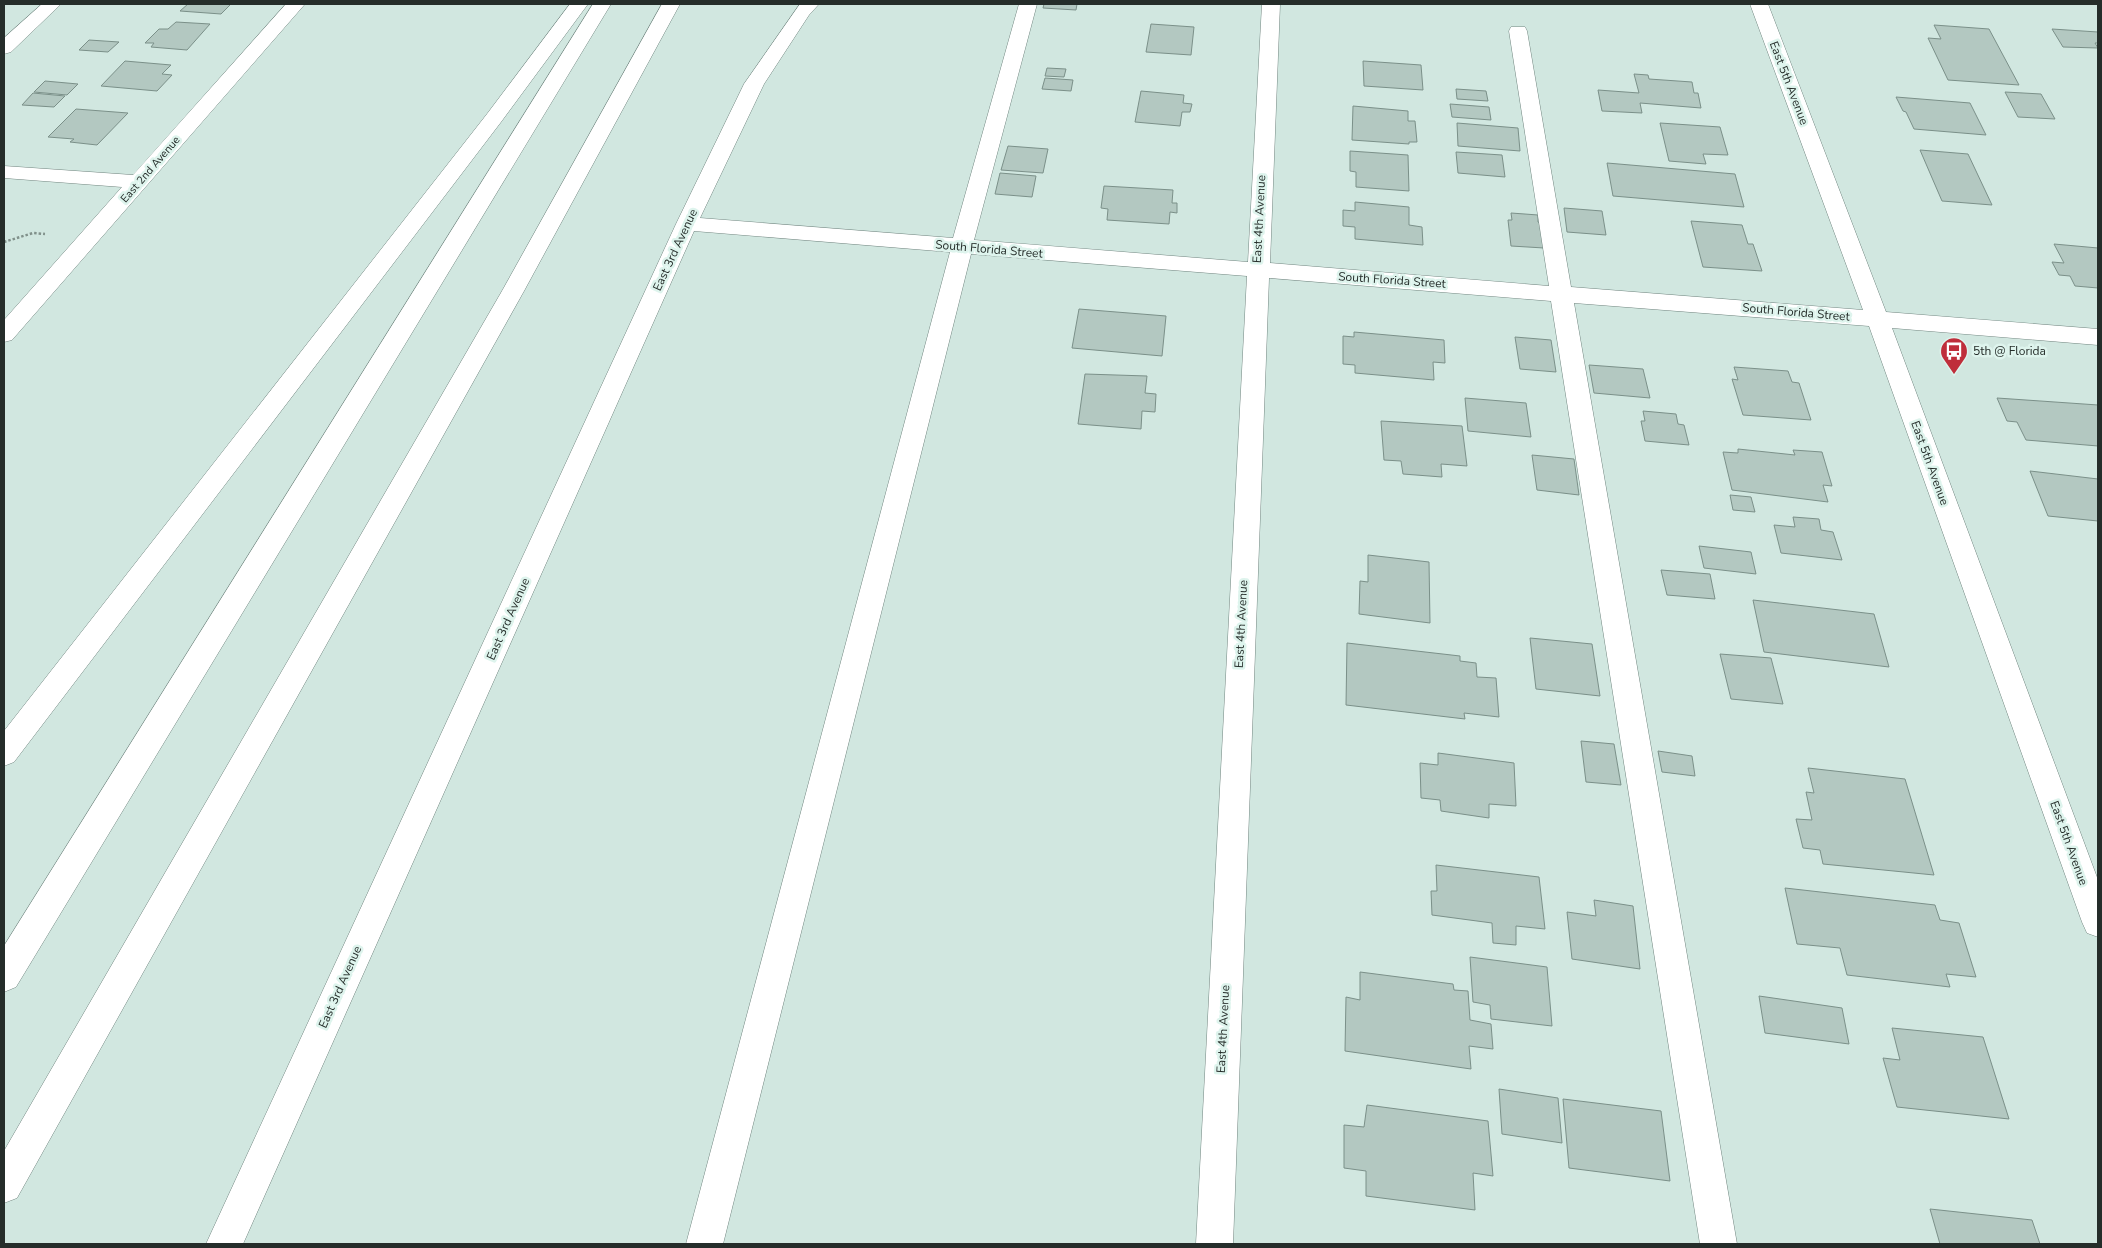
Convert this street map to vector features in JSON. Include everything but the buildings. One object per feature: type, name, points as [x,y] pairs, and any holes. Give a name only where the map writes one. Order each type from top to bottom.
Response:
[{"type":"main road","points":[[4,48],[52,4]]},
{"type":"main road","name":"East 2nd Avenue","points":[[4,334],[296,4]]},
{"type":"main road","points":[[4,753],[488,126],[579,4]]},
{"type":"main road","points":[[4,976],[602,4]]},
{"type":"main road","points":[[4,1185],[514,291],[671,4]]},
{"type":"main road","name":"East 3rd Avenue","points":[[224,1244],[687,224],[754,84],[802,11],[810,4]]},
{"type":"main road","points":[[704,1244],[962,246],[1028,4]]},
{"type":"main road","name":"East 4th Avenue","points":[[1214,1244],[1257,270],[1271,4]]},
{"type":"main road","name":"East 5th Avenue","points":[[1759,4],[1877,318],[2098,922]]},
{"type":"main road","points":[[1518,31],[1718,1244]]},
{"type":"main road","points":[[4,172],[138,182]]},
{"type":"main road","name":"South Florida Street","points":[[687,224],[2098,337]]},
{"type":"place","name":"5th @ Florida","points":[[1954,375]]}]
